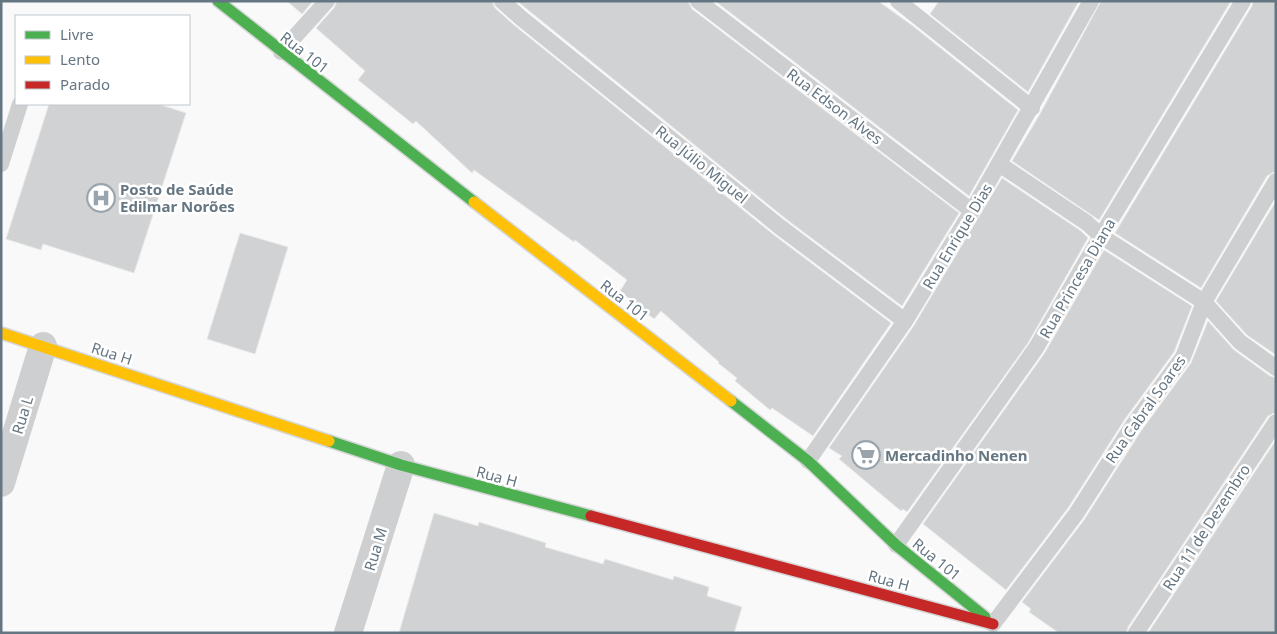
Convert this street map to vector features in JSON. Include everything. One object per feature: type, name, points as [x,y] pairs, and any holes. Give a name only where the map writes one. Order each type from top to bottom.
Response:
[{"type":"street","name":"Rua 101","points":[[218,1],[808,461],[896,545],[998,628]]},
{"type":"street","name":"Rua H","points":[[1,333],[401,466],[998,628]]},
{"type":"street","name":"Rua L","points":[[1,484],[43,346]]},
{"type":"street","name":"Rua M","points":[[348,633],[401,466]]},
{"type":"lane","points":[[281,52],[327,1]]},
{"type":"lane","name":"Rua Júlio Miguel","points":[[502,1],[780,227],[906,322]]},
{"type":"lane","name":"Rua Edson Alves","points":[[698,1],[972,211]]},
{"type":"lane","points":[[898,1],[1032,108]]},
{"type":"lane","name":"Rua Enrique Dias","points":[[808,461],[906,322],[1032,108],[1091,1]]},
{"type":"lane","name":"Rua Princesa Diana","points":[[896,545],[1036,348],[1101,236],[1244,1]]},
{"type":"lane","points":[[1,164],[20,105]]},
{"type":"lane","points":[[999,164],[1087,223],[1101,236],[1204,302],[1240,342],[1276,368]]},
{"type":"lane","name":"Rua Cabral Soares","points":[[998,628],[1076,514],[1132,425],[1183,357],[1204,302],[1276,181]]},
{"type":"lane","name":"Rua 11 de Dezembro","points":[[1136,633],[1276,422]]},
{"type":"building","points":[[287,1],[313,1],[302,14]]},
{"type":"building","points":[[337,1],[492,1],[495,8],[514,25],[774,235],[891,323],[813,436],[772,408],[770,410],[735,381],[737,378],[661,311],[654,319],[620,291],[627,280],[575,240],[574,242],[474,170],[472,173],[416,121],[413,124],[358,80],[365,71],[316,28],[334,8]]},
{"type":"building","points":[[517,1],[688,1],[692,9],[959,213],[902,306],[786,219]]},
{"type":"building","points":[[715,1],[878,1],[913,26],[1018,110],[969,196]]},
{"type":"building","points":[[939,1],[1079,1],[1028,92],[930,14]]},
{"type":"building","points":[[1101,1],[1231,1],[1099,220],[1012,161],[1040,114]]},
{"type":"building","points":[[1253,1],[1276,1],[1276,171],[1267,176],[1201,288],[1115,233],[1252,6]]},
{"type":"building","points":[[49,105],[161,105],[186,113],[134,273],[43,244],[41,250],[6,239]]},
{"type":"building","points":[[1002,178],[1081,231],[1088,238],[1028,343],[907,512],[903,509],[901,511],[839,459],[842,456],[829,448],[913,327]]},
{"type":"building","points":[[1276,201],[1276,355],[1247,335],[1216,301]]},
{"type":"building","points":[[240,233],[288,247],[255,354],[207,339]]},
{"type":"building","points":[[1104,250],[1192,306],[1174,352],[1125,419],[1068,508],[1006,590],[923,524],[1044,354]]},
{"type":"building","points":[[1208,321],[1234,350],[1270,376],[1276,378],[1276,412],[1268,416],[1128,627],[1126,633],[1059,633],[1029,612],[1031,609],[1022,602],[1084,520],[1141,431],[1191,363]]},
{"type":"building","points":[[1276,440],[1276,633],[1148,633]]},
{"type":"building","points":[[434,513],[478,526],[479,522],[546,543],[545,547],[603,564],[605,559],[673,580],[674,576],[709,587],[707,596],[742,607],[734,633],[399,633]]},
{"type":"traffic: fast","points":[[218,1],[474,202]]},
{"type":"traffic: fast","points":[[731,401],[808,461],[896,545],[985,617]]},
{"type":"traffic: fast","points":[[329,441],[401,465],[591,516]]},
{"type":"traffic: slow","points":[[474,202],[731,401]]},
{"type":"traffic: slow","points":[[1,333],[329,441]]},
{"type":"traffic: jam","points":[[591,516],[993,624]]},
{"type":"place","name":"Posto de Saúde Edilmar Norões","points":[[101,198]]},
{"type":"place","name":"Mercadinho Nenen","points":[[866,455]]}]
